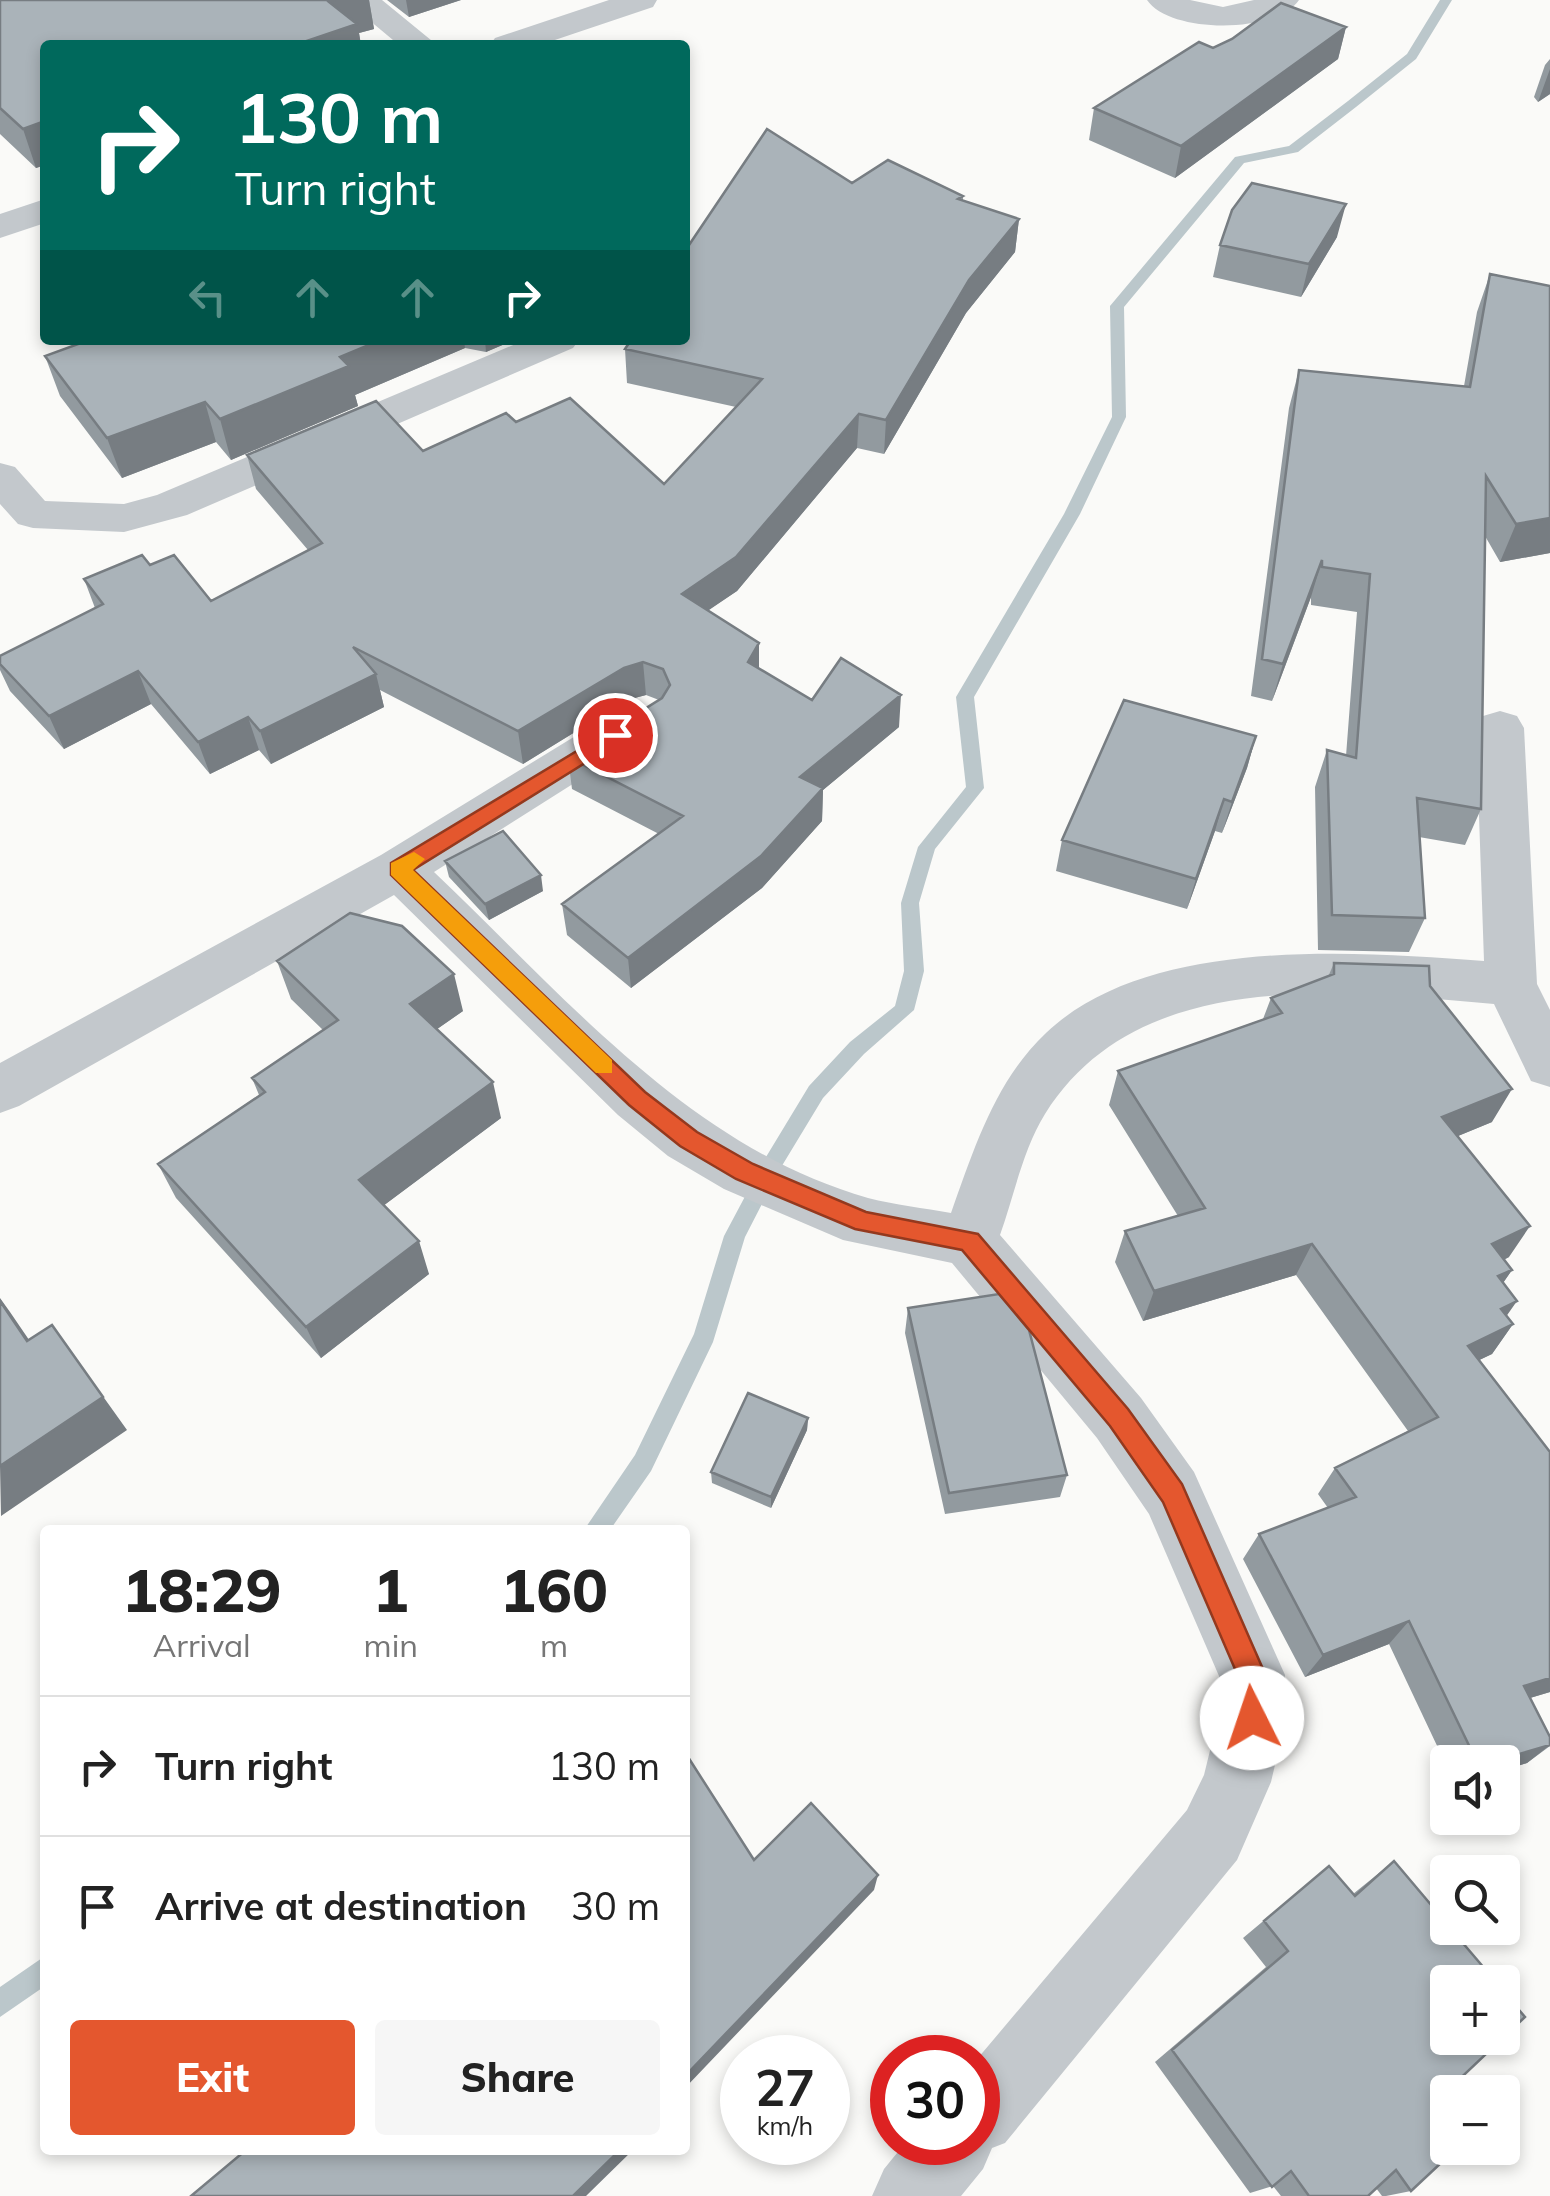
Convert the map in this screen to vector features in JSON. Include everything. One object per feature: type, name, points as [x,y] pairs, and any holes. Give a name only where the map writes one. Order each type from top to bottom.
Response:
[{"type":"street","points":[[361,0],[413,40]]},
{"type":"street","points":[[522,40],[641,0]]},
{"type":"street","points":[[1164,0],[1196,17],[1234,20],[1283,0]]},
{"type":"street","points":[[0,226],[40,212]]},
{"type":"street","points":[[0,477],[17,521],[124,518],[172,505],[547,345]]},
{"type":"street","points":[[0,1090],[399,869],[646,716]]},
{"type":"street","points":[[1500,728],[1511,984],[1550,1066]]},
{"type":"street","points":[[399,869],[637,1098],[688,1139],[770,1183],[864,1222],[969,1241],[1119,1418],[1172,1493],[1252,1676],[1252,1718],[1241,1766],[1212,1835],[1000,2090]]},
{"type":"street","points":[[969,1241],[1025,1098],[1061,1054],[1101,1019],[1159,993],[1330,970],[1511,984]]},
{"type":"street","points":[[911,2196],[937,2165]]},
{"type":"building","points":[[0,0],[335,0],[329,2],[357,24],[310,40],[40,40],[40,123],[23,129],[0,108]]},
{"type":"building","points":[[1281,3],[1346,27],[1181,146],[1094,108],[1199,42],[1213,48],[1232,39]]},
{"type":"building","points":[[767,129],[852,183],[888,160],[963,196],[958,199],[1019,219],[969,280],[886,420],[859,414],[736,557],[682,594],[759,643],[748,662],[812,700],[841,658],[901,695],[800,777],[823,788],[761,856],[628,958],[562,904],[683,816],[568,757],[662,698],[670,685],[663,669],[643,662],[624,668],[518,731],[353,647],[376,674],[260,731],[248,717],[198,742],[138,671],[49,716],[0,664],[0,656],[103,604],[84,579],[142,555],[150,565],[174,555],[211,601],[322,543],[247,455],[376,401],[423,451],[506,413],[516,422],[570,398],[664,484],[762,379],[625,349],[628,345],[690,345],[690,244]]},
{"type":"building","points":[[1252,183],[1346,204],[1309,264],[1220,245],[1232,210]]},
{"type":"building","points":[[1490,274],[1550,286],[1550,518],[1516,524],[1486,476],[1481,809],[1417,798],[1425,918],[1332,915],[1327,750],[1356,758],[1370,574],[1322,567],[1322,560],[1283,664],[1262,659],[1299,370],[1470,387]]},
{"type":"building","points":[[75,345],[369,345],[340,357],[349,366],[220,419],[205,402],[107,438],[45,356]]},
{"type":"building","points":[[1124,700],[1256,736],[1232,802],[1224,799],[1196,879],[1062,840]]},
{"type":"building","points":[[503,831],[541,875],[485,904],[445,861]]},
{"type":"building","points":[[350,913],[402,926],[454,974],[410,1004],[493,1082],[359,1180],[419,1241],[306,1327],[158,1164],[265,1092],[252,1078],[338,1020],[277,961]]},
{"type":"building","points":[[1334,963],[1429,966],[1430,986],[1512,1089],[1442,1117],[1530,1226],[1492,1244],[1512,1270],[1498,1276],[1517,1301],[1501,1309],[1513,1324],[1468,1346],[1550,1452],[1550,1678],[1524,1686],[1550,1737],[1550,1745],[1520,1754],[1520,1745],[1469,1745],[1409,1621],[1323,1655],[1259,1534],[1356,1497],[1335,1468],[1438,1417],[1312,1244],[1154,1291],[1125,1231],[1205,1208],[1118,1071],[1282,1013],[1271,998],[1334,974]]},
{"type":"building","points":[[999,1294],[1029,1330],[1067,1475],[949,1493],[908,1308]]},
{"type":"building","points":[[0,1301],[27,1341],[52,1325],[103,1397],[0,1466]]},
{"type":"building","points":[[748,1393],[808,1418],[771,1497],[711,1472]]},
{"type":"building","points":[[690,1760],[754,1860],[811,1803],[878,1875],[724,2035],[720,2035],[690,2071]]},
{"type":"building","points":[[1394,1861],[1430,1904],[1430,1945],[1464,1945],[1482,1965],[1430,1965],[1430,2055],[1485,2055],[1464,2075],[1430,2075],[1430,2165],[1439,2165],[1411,2191],[1396,2170],[1368,2196],[1309,2196],[1291,2171],[1272,2187],[1172,2050],[1288,1951],[1264,1921],[1329,1866],[1355,1896]]},
{"type":"building","points":[[240,2155],[615,2155],[573,2196],[191,2196]]},
{"type":"waterway","points":[[600,1525],[643,1463],[705,1335],[735,1236],[773,1163],[816,1092],[857,1048],[904,1010],[914,971],[910,903],[927,847],[975,788],[965,697],[1072,514],[1119,417],[1117,306],[1240,160],[1293,149],[1352,104],[1412,56],[1446,0]]},
{"type":"waterway","points":[[0,2004],[40,1973]]},
{"type":"slow traffic","points":[[414,859],[399,869],[604,1067]]},
{"type":"route","points":[[615,735],[399,869],[637,1098],[688,1139],[744,1172],[864,1222],[969,1241],[1119,1418],[1172,1493],[1252,1676],[1252,1718]]}]
